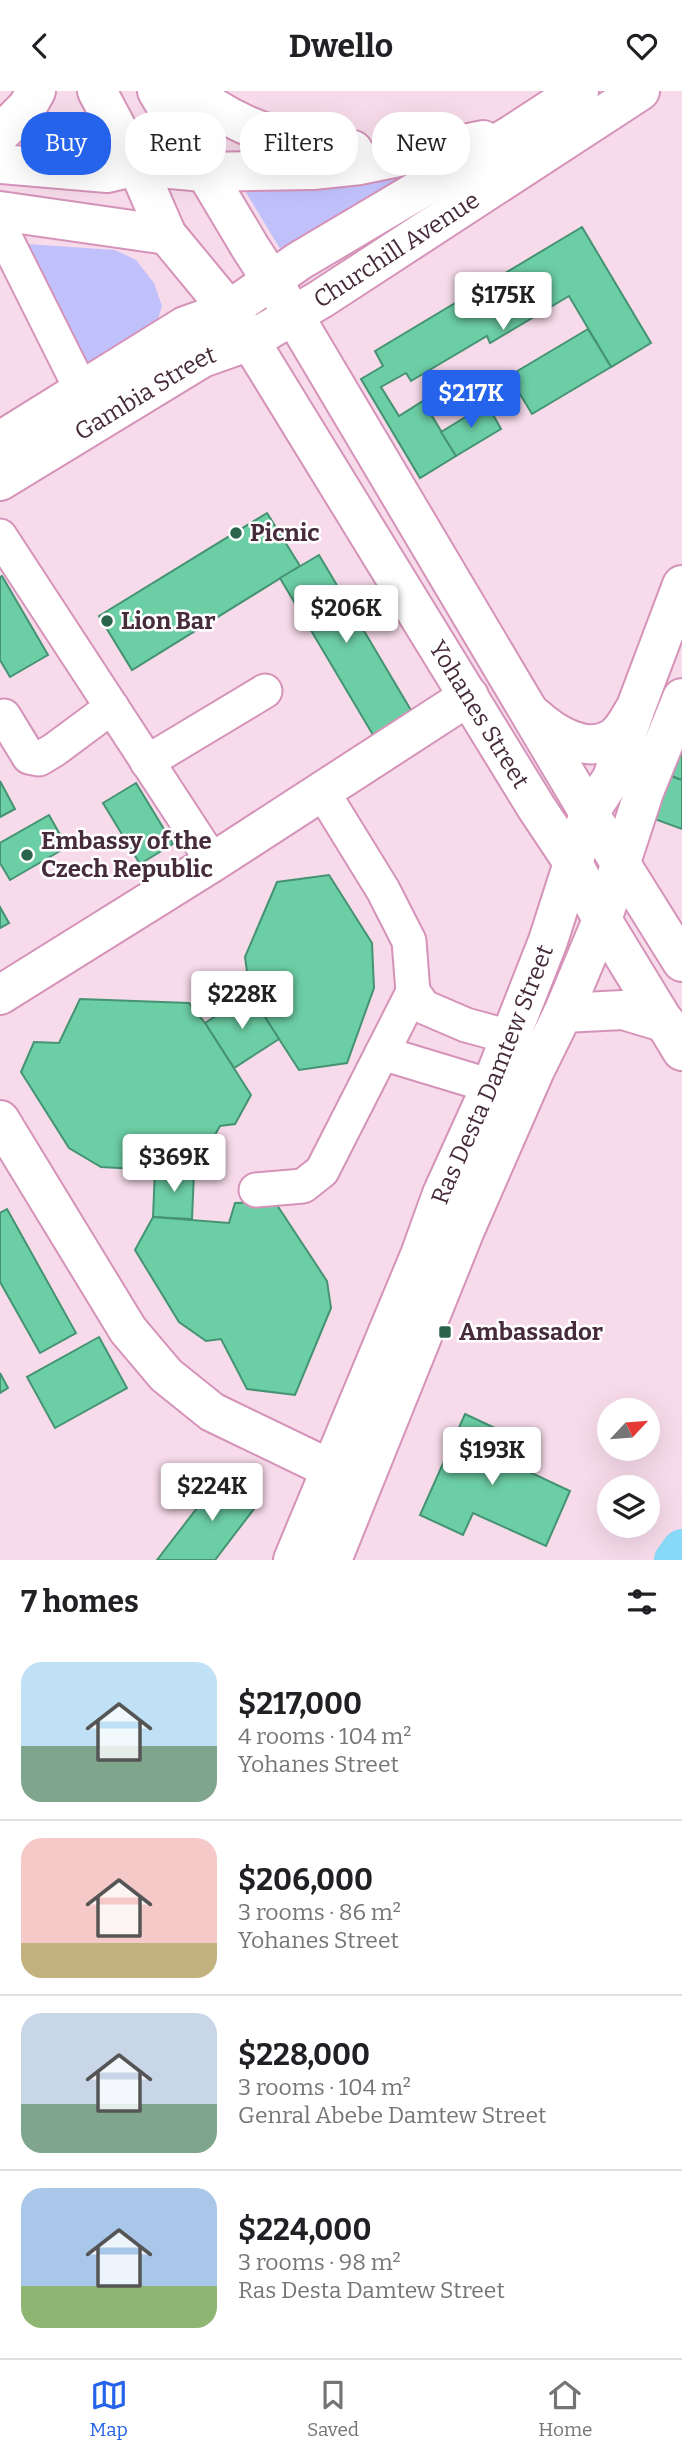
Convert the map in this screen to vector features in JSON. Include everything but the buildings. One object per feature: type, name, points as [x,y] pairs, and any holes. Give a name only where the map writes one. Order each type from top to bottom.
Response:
[{"type":"main road","points":[[0,134],[27,107],[36,91]]},
{"type":"main road","name":"Yohanes Street","points":[[97,91],[125,144]]},
{"type":"main road","name":"Yohanes Street","points":[[157,91],[169,112]]},
{"type":"main road","points":[[191,91],[237,122],[282,140],[327,148],[372,152]]},
{"type":"main road","name":"Churchill Avenue","points":[[293,314],[321,299],[640,91]]},
{"type":"main road","name":"Churchill Avenue","points":[[272,282],[299,261],[513,134],[572,93]]},
{"type":"main road","points":[[470,143],[513,134]]},
{"type":"main road","points":[[226,171],[313,170],[372,161]]},
{"type":"main road","points":[[0,164],[107,173],[125,169]]},
{"type":"main road","name":"Yohanes Street","points":[[141,175],[167,235],[239,325],[572,861],[602,920],[674,1037]]},
{"type":"main road","name":"Yohanes Street","points":[[206,175],[293,314],[589,813],[682,962]]},
{"type":"main road","points":[[0,211],[167,235]]},
{"type":"main road","name":"Gambia Street","points":[[0,481],[202,358],[239,325],[272,282]]},
{"type":"main road","name":"Gambia Street","points":[[0,441],[185,326],[239,325],[293,314]]},
{"type":"main road","name":"Ras Desta Damtew Street","points":[[332,1560],[347,1477],[420,1255],[442,1194],[491,1086],[548,941],[589,813],[612,778],[682,585]]},
{"type":"main road","points":[[0,995],[213,862],[469,696]]},
{"type":"main road","name":"Ras Desta Damtew Street","points":[[293,1560],[347,1477],[465,1230],[563,1013],[602,920],[644,792],[682,698]]},
{"type":"main road","points":[[529,711],[547,728],[563,737],[582,743],[600,744],[615,737],[636,707]]},
{"type":"main road","points":[[563,1013],[623,1010],[674,1037]]},
{"type":"main road","points":[[0,1120],[128,1330],[166,1375],[212,1412],[347,1477]]},
{"type":"street","points":[[0,227],[81,389]]},
{"type":"street","points":[[0,536],[213,862]]},
{"type":"street","points":[[147,762],[265,691]]},
{"type":"street","points":[[4,716],[29,757],[39,759],[112,707]]},
{"type":"street","points":[[256,1190],[303,1186],[322,1171],[413,992],[409,941],[383,890],[322,791]]},
{"type":"street","points":[[413,992],[424,1007],[466,1025],[510,1037]]},
{"type":"street","points":[[382,1053],[491,1086]]},
{"type":"shaded area","points":[[404,175],[282,252],[242,186]]},
{"type":"shaded area","points":[[12,243],[115,250],[136,260],[154,283],[162,306],[155,329],[80,379]]},
{"type":"waterway","points":[[674,1560],[682,1549]]},
{"type":"place","name":"Picnic","points":[[236,533]]},
{"type":"place","name":"Lion Bar","points":[[107,621]]},
{"type":"place","name":"Embassy of the Czech Republic","points":[[27,855]]},
{"type":"place","name":"Ambassador","points":[[445,1332]]}]
